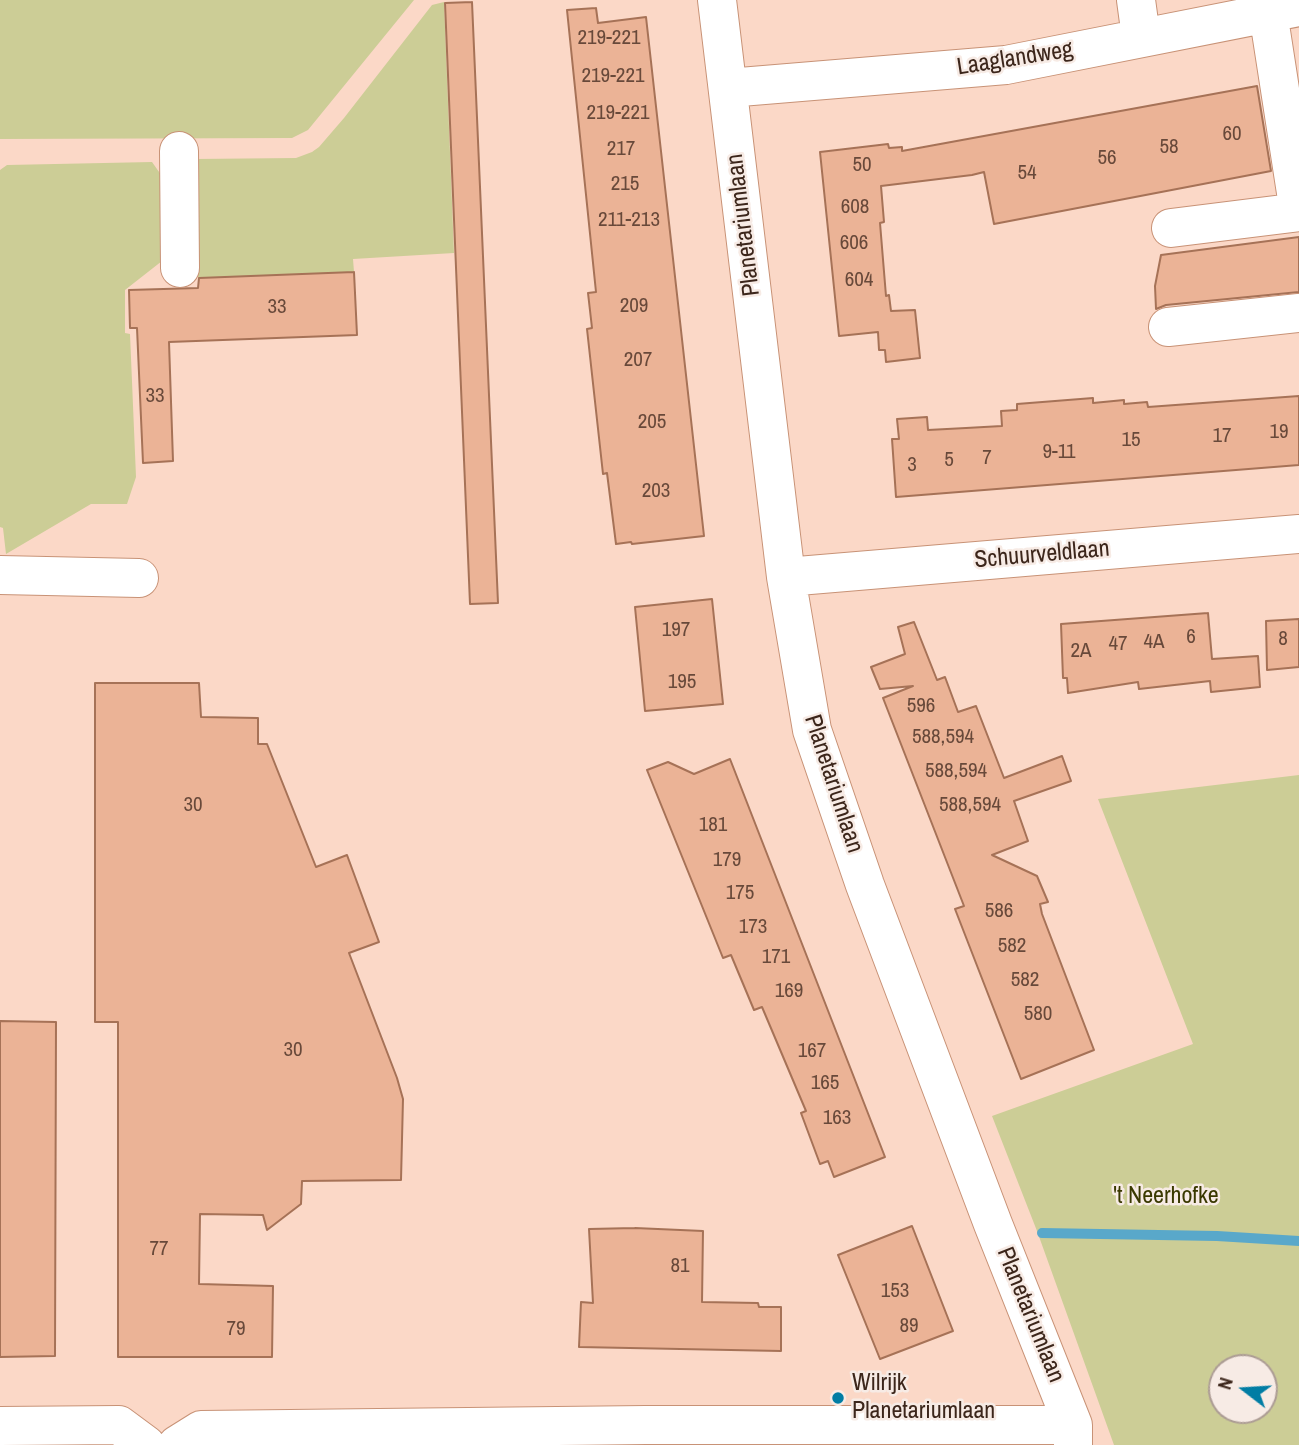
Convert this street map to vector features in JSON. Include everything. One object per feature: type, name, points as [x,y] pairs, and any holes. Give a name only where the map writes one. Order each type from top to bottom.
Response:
[{"type":"street","name":"Planetariumlaan","points":[[717,0],[786,577],[811,730],[865,884],[1073,1435]]},
{"type":"street","name":"Laaglandweg","points":[[728,88],[1006,65],[1139,18],[1283,10]]},
{"type":"street","points":[[1171,228],[1299,212],[1283,10]]},
{"type":"street","points":[[179,151],[180,268]]},
{"type":"street","points":[[1168,327],[1299,313]]},
{"type":"street","name":"Schuurveldlaan","points":[[786,577],[1299,534]]},
{"type":"street","points":[[0,575],[139,578]]},
{"type":"street","points":[[0,1426],[119,1425],[146,1445]]},
{"type":"street","points":[[177,1445],[201,1430],[632,1426],[1073,1435]]},
{"type":"green space","points":[[0,0],[414,0],[308,130],[292,138],[0,139]]},
{"type":"green space","points":[[444,2],[454,253],[353,259],[354,272],[198,278],[195,159],[296,158],[312,152],[344,118],[432,5]]},
{"type":"green space","points":[[152,162],[164,179],[162,261],[125,290],[125,333],[130,334],[136,477],[127,504],[91,504],[6,554],[3,528],[0,527],[0,170],[7,165]]},
{"type":"green space","name":"'t Neerhofke","points":[[1299,775],[1299,1445],[1114,1445],[1037,1231],[992,1116],[1193,1044],[1098,799]]},
{"type":"building","points":[[472,2],[498,603],[470,604],[445,3]]},
{"type":"building","points":[[596,8],[598,23],[646,17],[704,536],[616,544],[607,473],[603,474],[587,329],[592,328],[588,293],[596,292],[567,10]]},
{"type":"building","points":[[1257,86],[1271,171],[994,224],[984,172],[881,186],[884,222],[880,223],[886,296],[889,295],[891,311],[915,310],[920,358],[886,362],[885,350],[879,350],[878,332],[839,336],[820,152],[888,144],[889,148],[902,147],[902,151]]},
{"type":"building","points":[[1299,237],[1299,292],[1166,305],[1156,309],[1155,286],[1161,255]]},
{"type":"building","points":[[354,272],[357,335],[169,342],[173,461],[143,463],[137,328],[130,328],[129,290],[198,288],[199,278]]},
{"type":"building","points":[[1299,396],[1299,465],[896,497],[892,439],[899,439],[897,419],[927,417],[928,430],[1002,426],[1001,411],[1017,410],[1017,404],[1093,398],[1093,403],[1124,400],[1124,404],[1147,402],[1148,407]]},
{"type":"building","points":[[712,599],[723,704],[645,711],[635,607]]},
{"type":"building","points":[[1208,613],[1212,659],[1258,656],[1260,687],[1211,692],[1210,681],[1139,689],[1138,682],[1068,693],[1067,678],[1063,678],[1061,624]]},
{"type":"building","points":[[1299,619],[1299,667],[1267,670],[1266,621]]},
{"type":"building","points":[[914,622],[937,680],[945,677],[958,712],[976,706],[1004,778],[1062,756],[1071,781],[1014,801],[1028,841],[992,855],[1037,876],[1048,902],[1040,904],[1042,914],[1094,1050],[1021,1079],[955,909],[964,906],[883,698],[913,686],[880,689],[871,667],[905,654],[898,627]]},
{"type":"building","points":[[95,683],[199,683],[201,717],[258,718],[258,744],[267,744],[316,867],[347,855],[379,942],[349,953],[403,1099],[401,1180],[302,1181],[301,1204],[267,1230],[263,1215],[200,1214],[199,1284],[273,1286],[272,1357],[118,1357],[118,1022],[95,1022]]},
{"type":"building","points":[[730,759],[885,1157],[834,1177],[828,1161],[820,1164],[801,1113],[806,1111],[762,1007],[754,1010],[731,955],[723,958],[647,770],[668,762],[694,774]]},
{"type":"building","points":[[0,1021],[56,1022],[55,1356],[0,1357]]},
{"type":"building","points":[[912,1226],[953,1331],[880,1359],[838,1255]]},
{"type":"building","points":[[589,1229],[703,1231],[702,1302],[758,1303],[759,1307],[781,1307],[781,1351],[579,1347],[581,1302],[593,1303]]},
{"type":"waterway","points":[[1042,1233],[1217,1236],[1299,1241]]},
{"type":"place","name":"Wilrijk Planetariumlaan","points":[[838,1398]]}]
